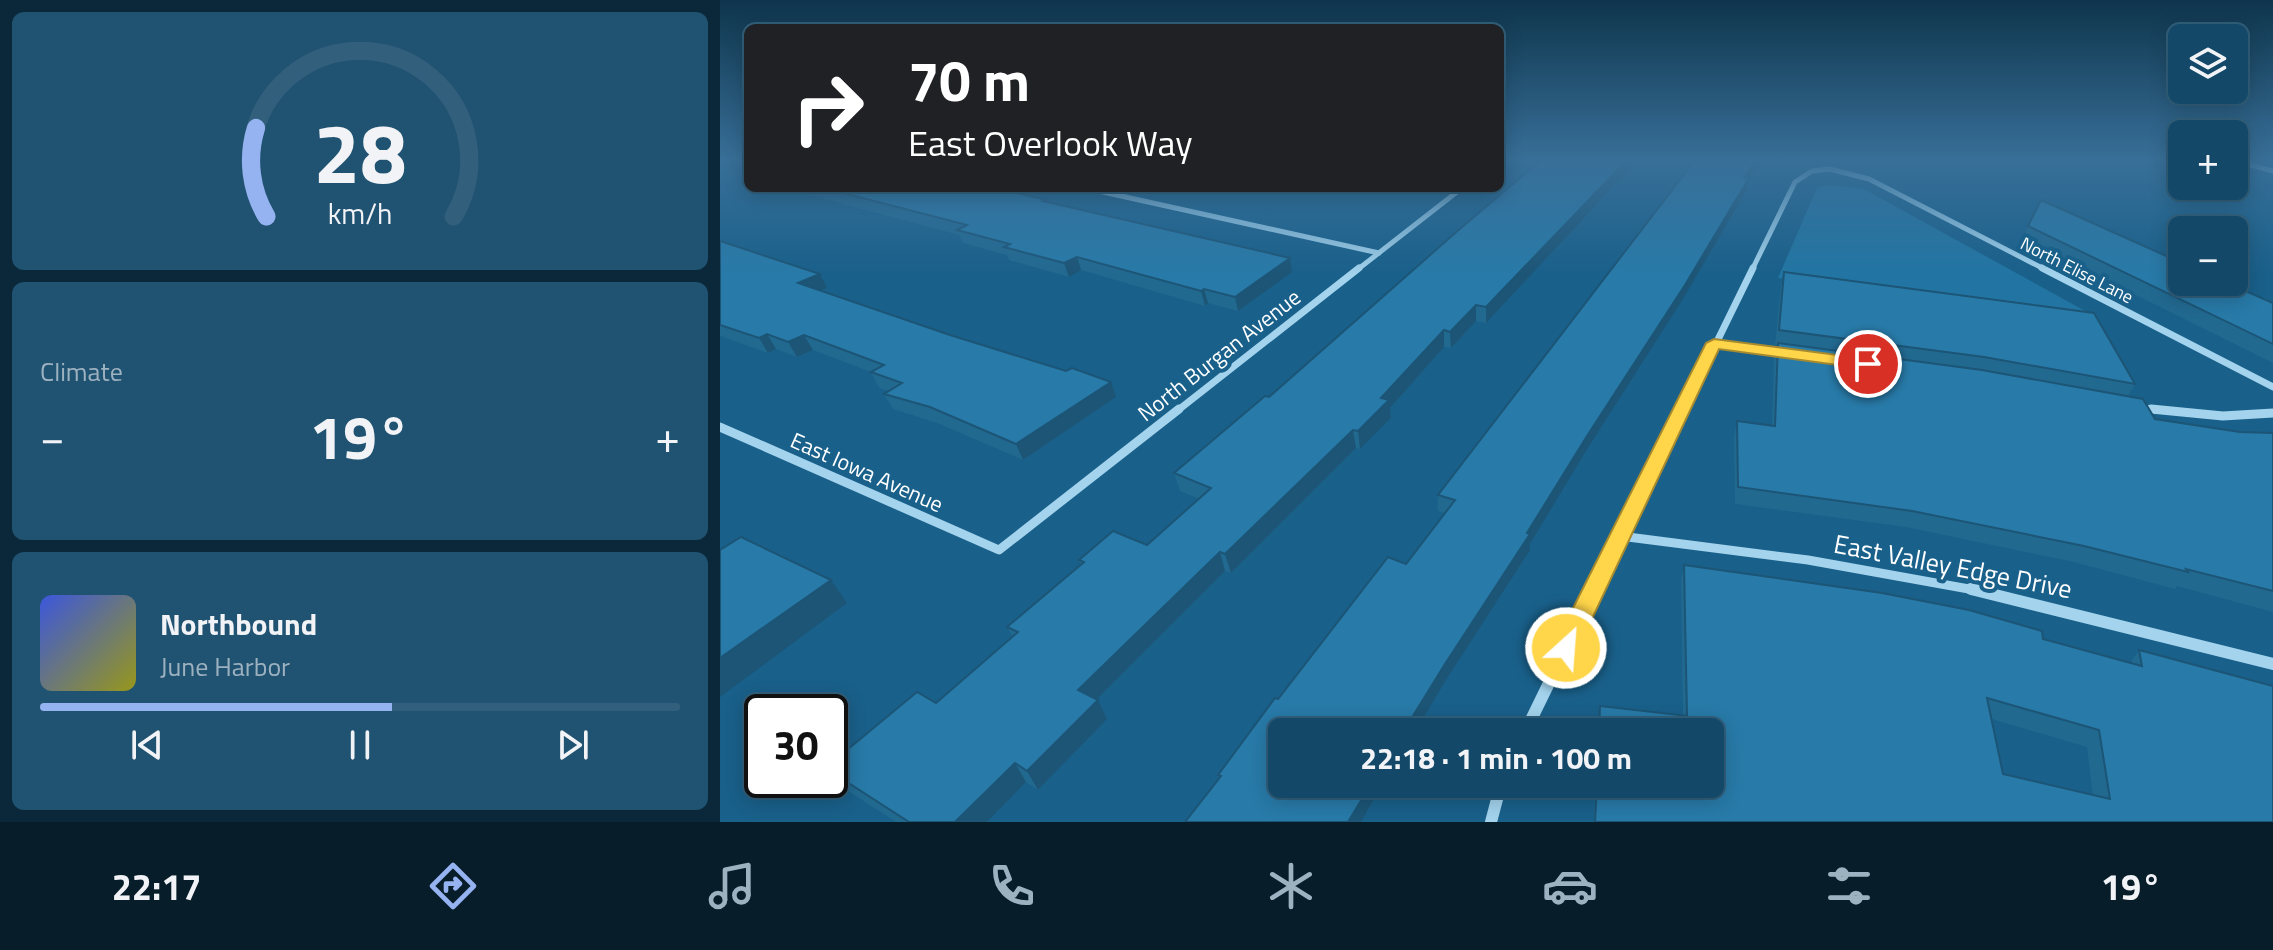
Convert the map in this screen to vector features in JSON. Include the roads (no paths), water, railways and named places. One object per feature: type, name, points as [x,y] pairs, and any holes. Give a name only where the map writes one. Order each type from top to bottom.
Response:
[{"type":"street","points":[[1127,197],[1379,253]]},
{"type":"street","name":"North Burgan Avenue","points":[[999,550],[1450,197]]},
{"type":"street","name":"North Elise Lane","points":[[1714,343],[1787,197]]},
{"type":"street","name":"North Elise Lane","points":[[1905,197],[2273,387]]},
{"type":"street","points":[[1532,718],[1714,343],[1791,354]]},
{"type":"street","points":[[2139,407],[2223,416],[2273,413]]},
{"type":"street","name":"East Iowa Avenue","points":[[720,427],[999,550]]},
{"type":"street","name":"East Valley Edge Drive","points":[[1620,536],[1771,553],[1918,578],[2058,609],[2273,664]]},
{"type":"street","points":[[1491,822],[1497,798]]}]
